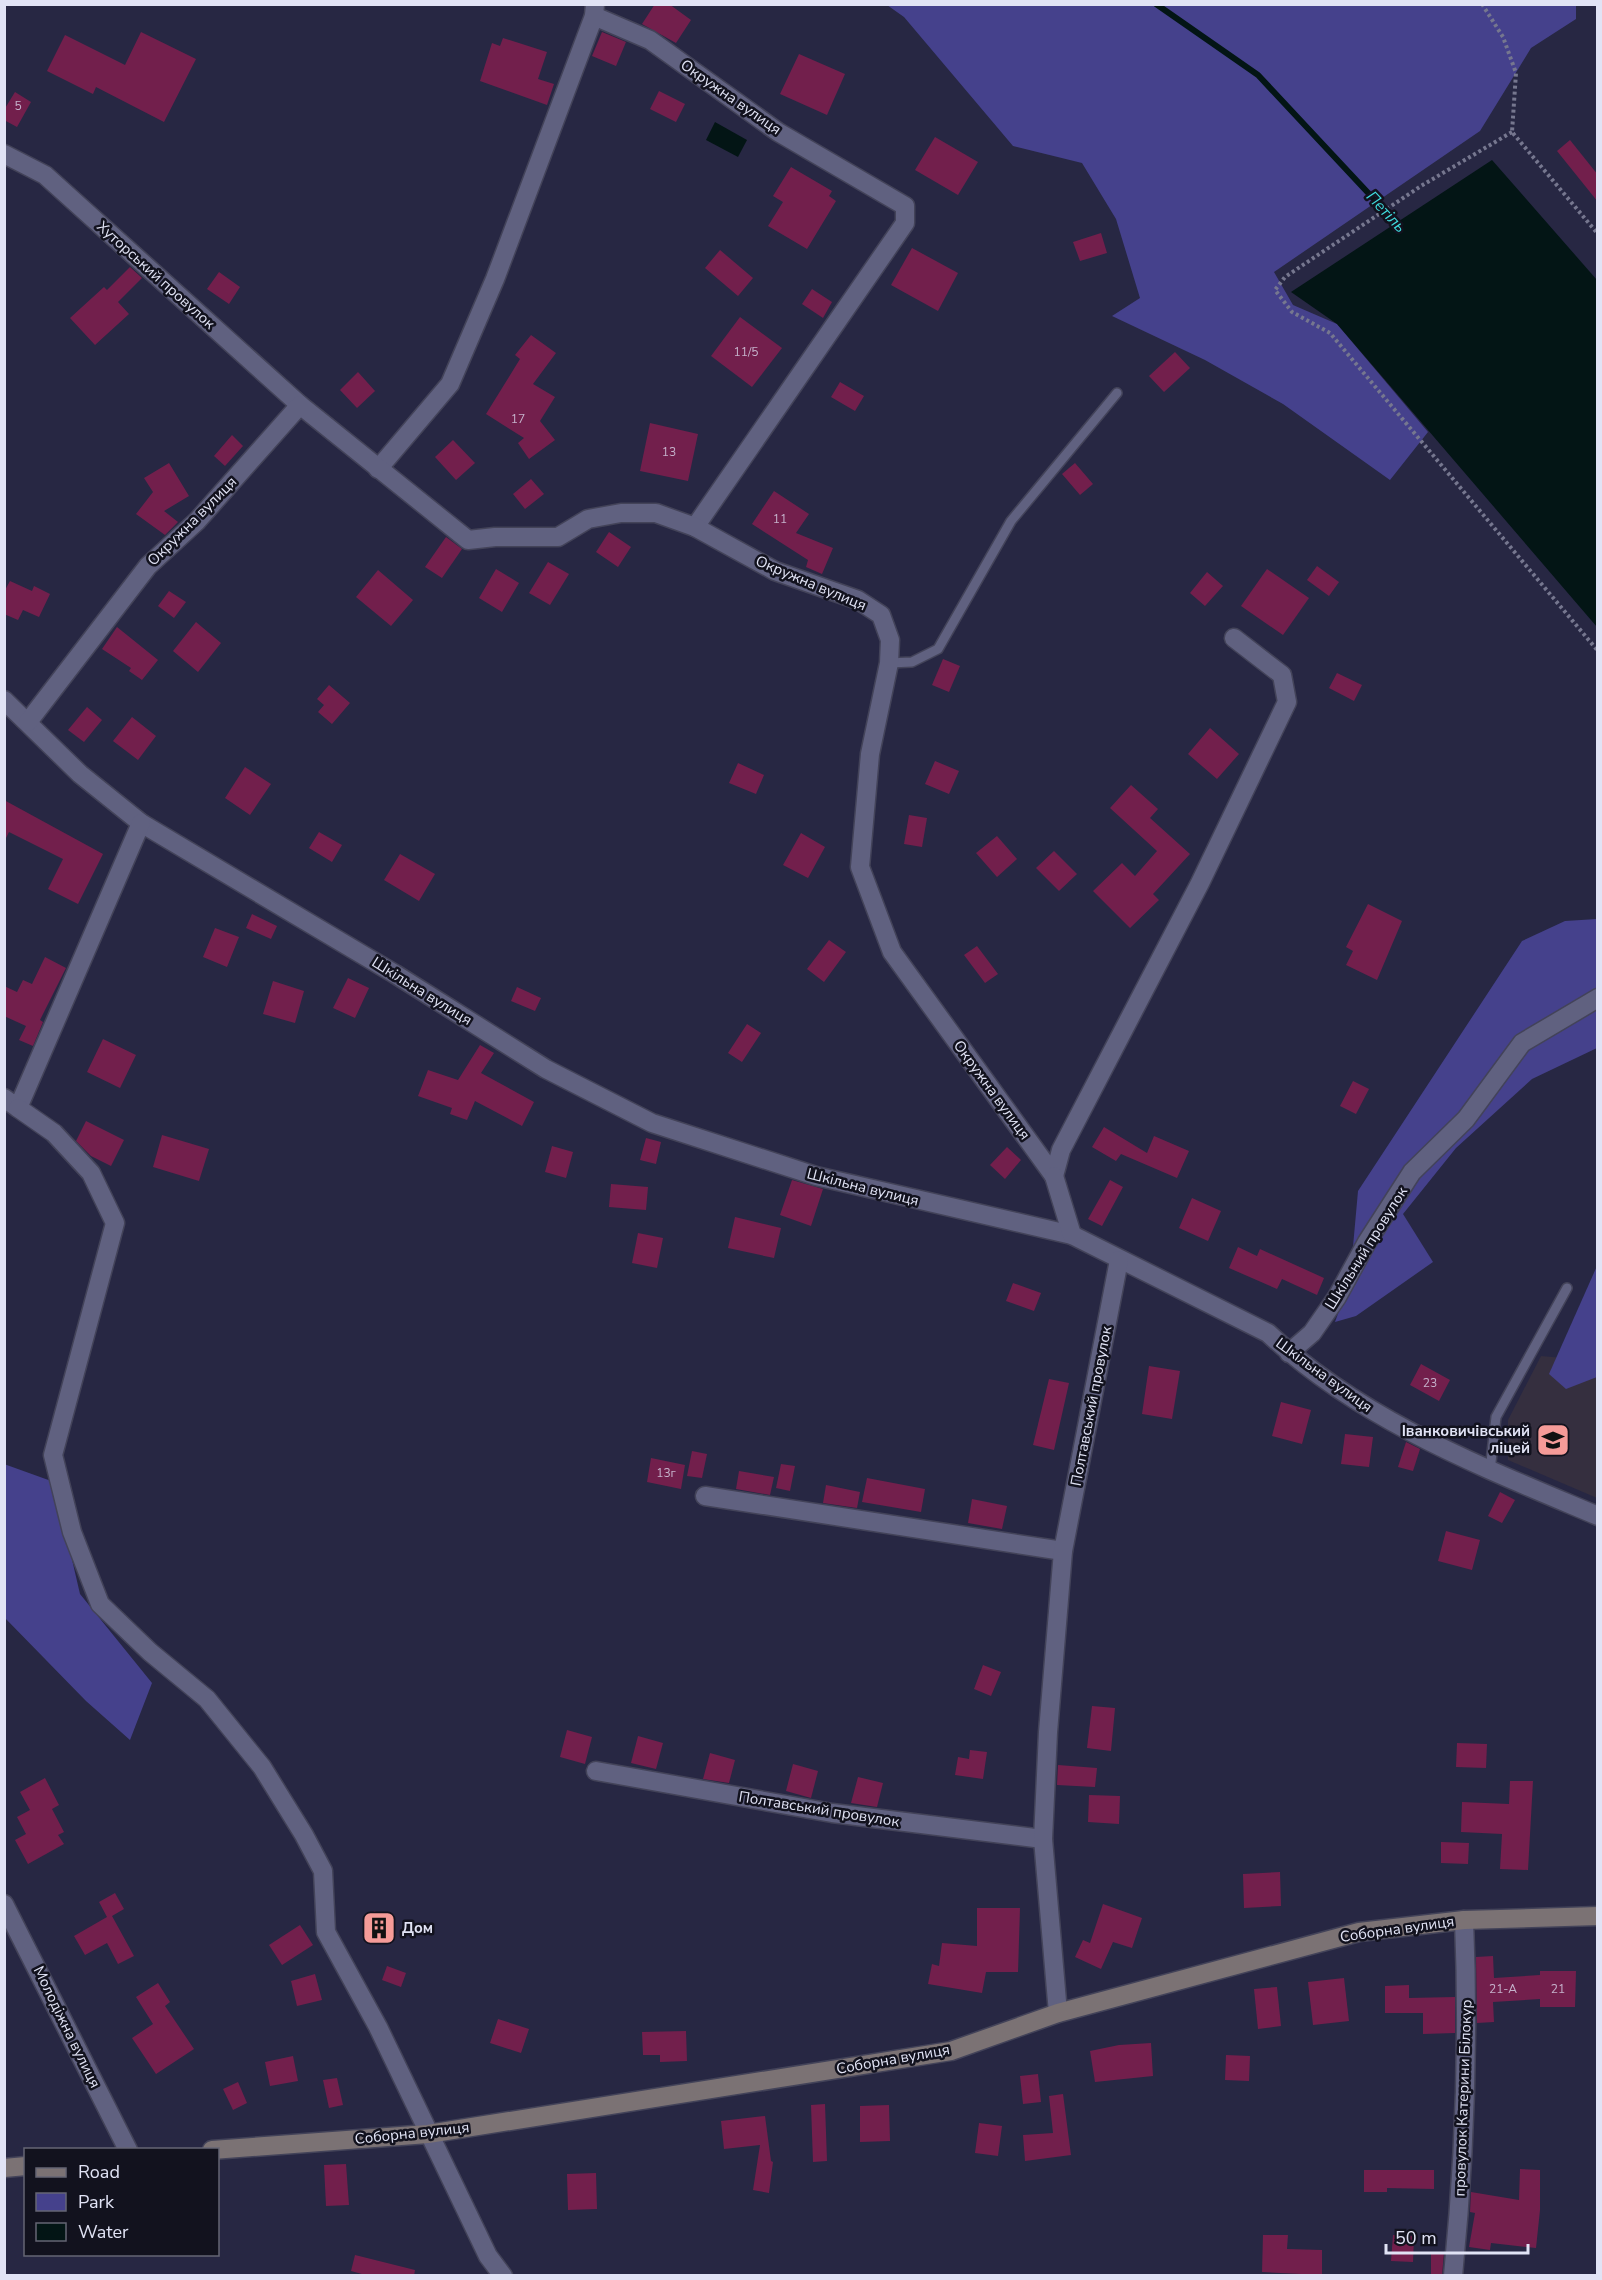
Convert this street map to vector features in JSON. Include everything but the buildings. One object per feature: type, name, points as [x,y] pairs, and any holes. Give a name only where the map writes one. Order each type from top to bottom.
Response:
[{"type":"street","name":"Окружна вулиця","points":[[378,469],[450,384],[495,279],[594,10],[650,40],[778,132],[905,206],[905,223],[695,527]]},
{"type":"street","name":"Хуторський провулок","points":[[4,154],[45,175],[300,405]]},
{"type":"street","name":"Окружна вулиця","points":[[28,722],[148,566],[197,521],[300,405],[468,540],[495,537],[558,537],[588,519],[621,513],[656,513],[695,527],[775,571],[858,600],[881,615],[890,640],[890,663],[870,754],[860,867],[892,952],[1054,1176]]},
{"type":"street","points":[[1072,1235],[1054,1176],[1061,1150],[1200,883],[1287,702],[1282,675],[1234,638]]},
{"type":"street","name":"Шкільна вулиця","points":[[4,700],[80,774],[141,823],[395,974],[546,1069],[652,1123],[816,1176],[1072,1235],[1268,1333],[1289,1353],[1389,1422],[1490,1471],[1598,1516]]},
{"type":"street","points":[[141,823],[11,1103],[54,1133],[91,1173],[115,1223],[53,1455],[72,1532],[100,1604],[150,1652],[207,1699],[262,1767],[304,1834],[323,1871],[326,1932],[378,2027],[488,2256],[503,2276]]},
{"type":"street","name":"Шкільний провулок","points":[[1289,1353],[1312,1333],[1337,1297],[1367,1242],[1412,1172],[1466,1119],[1522,1043],[1598,998]]},
{"type":"street","name":"Полтавський провулок","points":[[1058,2013],[1043,1839],[1047,1732],[1064,1551],[1119,1260]]},
{"type":"street","points":[[705,1496],[1064,1551]]},
{"type":"street","name":"Полтавський провулок","points":[[596,1771],[832,1813],[1043,1839]]},
{"type":"street","name":"Молодіжна вулиця","points":[[4,1904],[127,2148]]},
{"type":"street","name":"Соборна вулиця","points":[[219,2149],[428,2134],[951,2050],[1058,2013],[1359,1932],[1464,1920],[1598,1916]]},
{"type":"street","name":"провулок Катерини Білокур","points":[[1453,2276],[1460,2201],[1468,2021],[1464,1920]]},
{"type":"street","points":[[4,2168],[24,2166]]},
{"type":"lane","points":[[890,663],[912,662],[938,649],[1011,521],[1117,393]]},
{"type":"lane","points":[[1490,1471],[1496,1417],[1567,1288]]},
{"type":"path","points":[[1482,4],[1503,36],[1516,72],[1512,132],[1598,234]]},
{"type":"path","points":[[1512,132],[1373,218],[1285,277],[1275,290],[1292,312],[1330,333],[1598,651]]},
{"type":"shaded area","name":"Іванковичівський ліцей","points":[[1541,1356],[1597,1361],[1597,1498],[1508,1460],[1508,1420]]},
{"type":"green space","points":[[887,5],[1576,5],[1576,19],[1531,48],[1480,131],[1274,272],[1293,305],[1337,324],[1428,432],[1390,480],[1283,404],[1205,360],[1112,316],[1140,298],[1116,219],[1082,163],[1013,146],[904,17]]},
{"type":"green space","points":[[1597,919],[1597,1048],[1532,1079],[1456,1148],[1403,1214],[1433,1262],[1356,1316],[1335,1322],[1350,1280],[1358,1191],[1522,941],[1565,921]]},
{"type":"green space","points":[[1597,1266],[1597,1377],[1566,1389],[1549,1374]]},
{"type":"green space","points":[[4,1464],[54,1482],[80,1594],[152,1683],[130,1740],[86,1701],[5,1618]]},
{"type":"water","points":[[715,122],[747,140],[738,157],[706,140]]},
{"type":"water","points":[[1492,160],[1597,280],[1597,627],[1337,324],[1291,292]]},
{"type":"waterway","name":"Петіль","points":[[1156,4],[1258,75],[1400,227]]},
{"type":"place","name":"Іванковичівський ліцей","points":[[1553,1440]]},
{"type":"place","name":"Дом","points":[[379,1928]]}]
